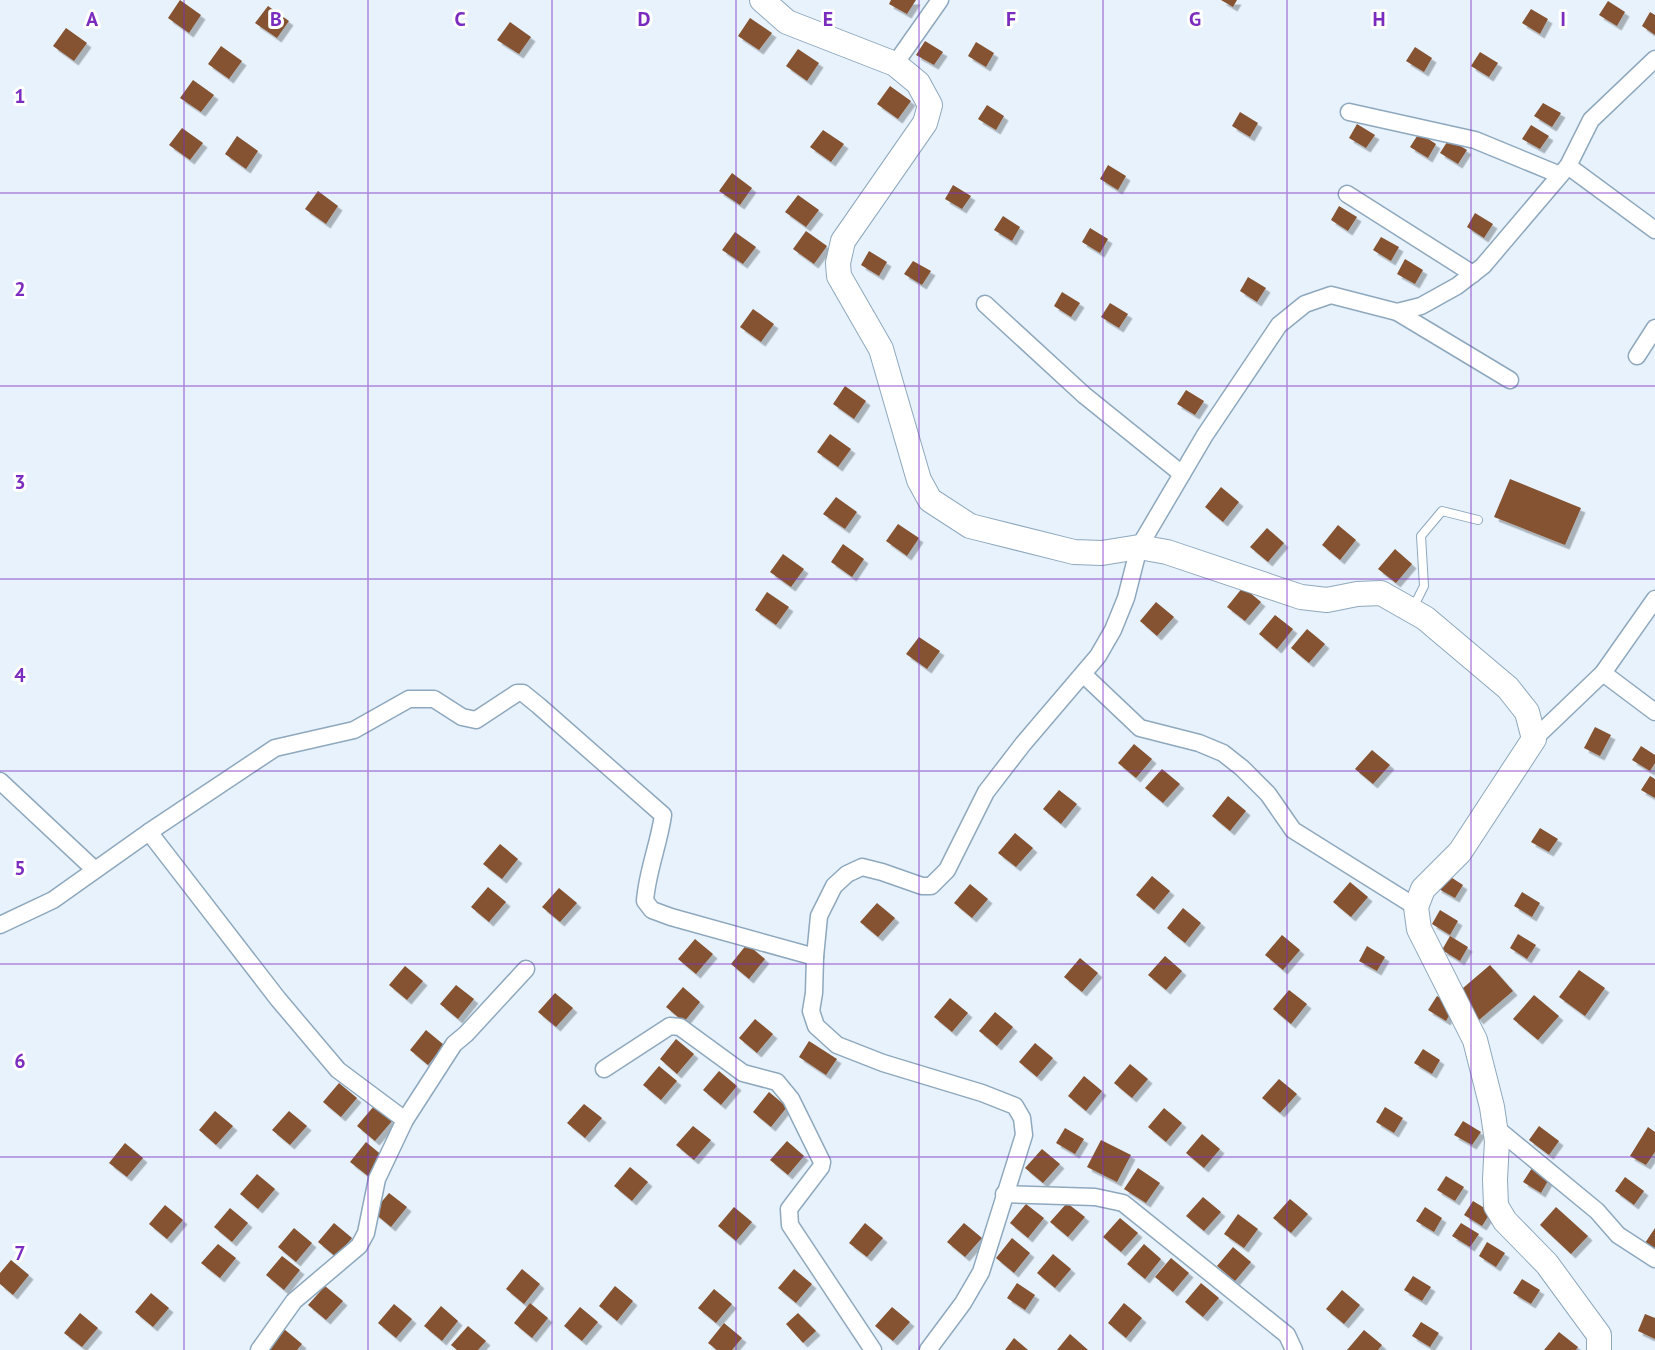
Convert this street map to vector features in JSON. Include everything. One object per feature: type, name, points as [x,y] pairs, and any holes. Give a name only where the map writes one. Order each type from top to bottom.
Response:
[{"type":"street","points":[[762,0],[787,21],[895,64],[918,83],[930,105],[925,123],[843,241],[837,263],[839,276],[881,349],[919,480],[930,500],[970,526],[1074,552],[1102,552],[1139,547],[1167,552],[1301,597],[1327,600],[1357,594],[1381,593],[1425,618],[1508,688],[1527,712],[1534,739]]},
{"type":"street","points":[[895,64],[940,0]]},
{"type":"street","points":[[1397,312],[1421,306],[1457,286],[1484,266],[1564,171],[1591,120],[1655,59]]},
{"type":"street","points":[[1349,112],[1475,140],[1564,171],[1655,230]]},
{"type":"street","points":[[1347,194],[1473,274]]},
{"type":"street","points":[[928,1350],[963,1303],[981,1272],[1024,1135],[1022,1118],[1015,1106],[982,1093],[883,1063],[837,1045],[816,1026],[810,1011],[814,993],[819,916],[834,885],[847,874],[862,867],[922,886],[931,886],[947,870],[986,792],[1023,744],[1098,656],[1113,630],[1125,598],[1139,547],[1204,435],[1279,325],[1305,304],[1331,295],[1397,312],[1510,380]]},
{"type":"street","points":[[985,304],[1084,395],[1182,474]]},
{"type":"street","points":[[1637,356],[1655,328]]},
{"type":"street","points":[[1599,1350],[1599,1335],[1547,1264],[1505,1221],[1496,1206],[1496,1127],[1475,1040],[1419,929],[1416,907],[1423,889],[1460,852],[1534,739],[1603,672],[1655,599]]},
{"type":"street","points":[[1603,672],[1655,712]]},
{"type":"street","points":[[1083,674],[1140,728],[1199,743],[1222,753],[1242,768],[1268,794],[1293,830],[1416,907]]},
{"type":"street","points":[[0,925],[53,900],[149,832],[275,748],[354,730],[409,699],[434,699],[462,717],[476,720],[512,694],[523,693],[663,815],[660,836],[645,891],[645,901],[652,910],[815,957]]},
{"type":"street","points":[[0,782],[96,870]]},
{"type":"street","points":[[149,832],[278,999],[338,1070],[405,1120]]},
{"type":"street","points":[[259,1350],[294,1301],[359,1246],[366,1233],[377,1179],[405,1120],[454,1044],[526,969]]},
{"type":"street","points":[[604,1069],[670,1026],[680,1027],[743,1073],[777,1082],[791,1099],[822,1162],[821,1167],[789,1209],[790,1225],[873,1350]]},
{"type":"street","points":[[1496,1127],[1597,1211],[1618,1234],[1655,1259]]},
{"type":"street","points":[[1004,1194],[1095,1197],[1123,1203],[1287,1335],[1294,1350]]},
{"type":"lane","points":[[1412,610],[1424,586],[1421,537],[1442,511],[1478,520]]},
{"type":"building","points":[[180,0],[201,15],[189,33],[168,18]]},
{"type":"building","points":[[891,0],[916,0],[907,14],[889,4]]},
{"type":"building","points":[[1221,0],[1237,0],[1233,7]]},
{"type":"building","points":[[1608,1],[1625,12],[1617,26],[1599,15]]},
{"type":"building","points":[[268,6],[289,21],[277,38],[255,23]]},
{"type":"building","points":[[1531,9],[1548,19],[1540,34],[1522,23]]},
{"type":"building","points":[[1650,12],[1655,15],[1655,35],[1642,26]]},
{"type":"building","points":[[750,18],[772,33],[759,50],[738,36]]},
{"type":"building","points":[[510,22],[531,37],[519,54],[497,40]]},
{"type":"building","points":[[66,28],[87,43],[74,61],[53,46]]},
{"type":"building","points":[[925,41],[943,52],[934,65],[916,55]]},
{"type":"building","points":[[976,42],[994,53],[986,67],[968,56]]},
{"type":"building","points":[[221,46],[242,61],[229,79],[208,64]]},
{"type":"building","points":[[1415,47],[1432,58],[1424,72],[1406,61]]},
{"type":"building","points":[[798,49],[819,63],[807,81],[786,66]]},
{"type":"building","points":[[1480,52],[1498,63],[1489,77],[1471,66]]},
{"type":"building","points":[[193,80],[214,95],[201,112],[180,98]]},
{"type":"building","points":[[890,86],[911,101],[898,119],[877,104]]},
{"type":"building","points":[[1543,103],[1561,113],[1552,127],[1534,116]]},
{"type":"building","points":[[987,105],[1004,116],[996,130],[978,119]]},
{"type":"building","points":[[1240,112],[1258,123],[1250,137],[1232,126]]},
{"type":"building","points":[[1357,124],[1375,135],[1366,148],[1349,138]]},
{"type":"building","points":[[1531,125],[1549,136],[1540,149],[1522,139]]},
{"type":"building","points":[[182,128],[203,143],[190,160],[169,145]]},
{"type":"building","points":[[823,130],[844,144],[831,162],[810,147]]},
{"type":"building","points":[[1419,133],[1436,144],[1428,158],[1410,147]]},
{"type":"building","points":[[237,136],[258,151],[246,169],[225,154]]},
{"type":"building","points":[[1449,139],[1467,150],[1458,164],[1440,153]]},
{"type":"building","points":[[1108,165],[1126,176],[1118,190],[1100,179]]},
{"type":"building","points":[[732,173],[752,188],[740,205],[719,191]]},
{"type":"building","points":[[953,185],[971,196],[962,209],[945,199]]},
{"type":"building","points":[[318,191],[338,206],[326,224],[305,209]]},
{"type":"building","points":[[798,195],[819,210],[806,227],[785,212]]},
{"type":"building","points":[[1339,206],[1357,217],[1348,231],[1331,220]]},
{"type":"building","points":[[1475,213],[1493,224],[1484,238],[1467,227]]},
{"type":"building","points":[[1003,216],[1020,227],[1012,241],[994,230]]},
{"type":"building","points":[[1090,228],[1108,239],[1100,253],[1082,242]]},
{"type":"building","points":[[806,231],[827,246],[814,264],[793,249]]},
{"type":"building","points":[[735,232],[756,247],[743,264],[722,250]]},
{"type":"building","points":[[1381,237],[1399,247],[1391,261],[1373,250]]},
{"type":"building","points":[[869,251],[887,262],[879,276],[861,265]]},
{"type":"building","points":[[1405,259],[1423,270],[1415,284],[1397,274]]},
{"type":"building","points":[[913,261],[931,271],[922,285],[904,274]]},
{"type":"building","points":[[1248,277],[1266,288],[1257,302],[1240,291]]},
{"type":"building","points":[[1062,292],[1080,303],[1071,317],[1054,306]]},
{"type":"building","points":[[1110,303],[1128,314],[1119,328],[1101,317]]},
{"type":"building","points":[[753,309],[774,324],[761,342],[740,327]]},
{"type":"building","points":[[845,386],[866,401],[854,419],[833,404]]},
{"type":"building","points":[[1186,390],[1204,401],[1195,415],[1177,404]]},
{"type":"building","points":[[830,434],[851,449],[838,467],[817,452]]},
{"type":"building","points":[[1510,479],[1581,508],[1565,545],[1494,517]]},
{"type":"building","points":[[1221,487],[1239,502],[1223,522],[1205,507]]},
{"type":"building","points":[[836,497],[857,512],[845,529],[823,514]]},
{"type":"building","points":[[898,524],[919,538],[907,556],[886,541]]},
{"type":"building","points":[[1338,525],[1356,540],[1340,560],[1322,545]]},
{"type":"building","points":[[1267,528],[1284,543],[1268,562],[1250,547]]},
{"type":"building","points":[[843,544],[864,559],[852,577],[831,562]]},
{"type":"building","points":[[1395,549],[1412,564],[1396,583],[1378,569]]},
{"type":"building","points":[[783,554],[804,569],[791,587],[770,572]]},
{"type":"building","points":[[1243,587],[1261,602],[1245,621],[1227,607]]},
{"type":"building","points":[[767,592],[789,607],[776,625],[755,610]]},
{"type":"building","points":[[1156,602],[1174,617],[1157,636],[1140,621]]},
{"type":"building","points":[[1275,615],[1293,629],[1277,649],[1259,634]]},
{"type":"building","points":[[1307,629],[1325,644],[1309,663],[1291,648]]},
{"type":"building","points":[[919,637],[940,651],[927,669],[906,654]]},
{"type":"building","points":[[1595,727],[1611,735],[1600,756],[1584,748]]},
{"type":"building","points":[[1134,744],[1152,759],[1136,778],[1118,763]]},
{"type":"building","points":[[1641,746],[1655,755],[1655,763],[1650,771],[1632,760]]},
{"type":"building","points":[[1372,750],[1390,765],[1373,784],[1355,769]]},
{"type":"building","points":[[1162,769],[1180,784],[1163,803],[1145,788]]},
{"type":"building","points":[[1650,776],[1655,779],[1655,798],[1641,790]]},
{"type":"building","points":[[1059,790],[1077,804],[1061,824],[1043,809]]},
{"type":"building","points":[[1228,796],[1246,811],[1230,831],[1212,816]]},
{"type":"building","points":[[1540,828],[1558,839],[1549,852],[1531,842]]},
{"type":"building","points":[[1015,833],[1033,848],[1016,867],[998,853]]},
{"type":"building","points":[[500,844],[518,859],[502,879],[483,864]]},
{"type":"building","points":[[1446,874],[1463,885],[1455,898],[1437,888]]},
{"type":"building","points":[[1152,876],[1170,891],[1154,910],[1136,895]]},
{"type":"building","points":[[1350,882],[1368,897],[1351,917],[1333,902]]},
{"type":"building","points":[[970,884],[988,899],[972,918],[954,903]]},
{"type":"building","points":[[488,887],[506,902],[489,922],[471,907]]},
{"type":"building","points":[[559,888],[577,903],[560,922],[542,907]]},
{"type":"building","points":[[1522,892],[1540,903],[1532,917],[1514,906]]},
{"type":"building","points":[[877,903],[895,918],[878,937],[860,922]]},
{"type":"building","points":[[1183,908],[1201,923],[1185,943],[1167,928]]},
{"type":"building","points":[[1440,910],[1458,921],[1450,935],[1432,924]]},
{"type":"building","points":[[1518,934],[1536,945],[1527,959],[1510,948]]},
{"type":"building","points":[[1282,935],[1300,950],[1283,970],[1265,955]]},
{"type":"building","points":[[1450,936],[1468,947],[1460,961],[1442,950]]},
{"type":"building","points":[[695,939],[713,954],[696,974],[678,959]]},
{"type":"building","points":[[747,944],[765,959],[749,979],[731,964]]},
{"type":"building","points":[[1367,946],[1385,957],[1377,971],[1359,961]]},
{"type":"building","points":[[1165,956],[1182,971],[1166,990],[1148,975]]},
{"type":"building","points":[[1080,958],[1098,973],[1082,992],[1064,977]]},
{"type":"building","points":[[1490,965],[1513,991],[1479,1020],[1456,994]]},
{"type":"building","points":[[405,966],[423,981],[407,1000],[389,985]]},
{"type":"building","points":[[1579,970],[1605,988],[1585,1016],[1559,997]]},
{"type":"building","points":[[456,985],[474,999],[458,1019],[440,1004]]},
{"type":"building","points":[[683,987],[700,1002],[684,1022],[666,1007]]},
{"type":"building","points":[[1289,990],[1307,1004],[1291,1024],[1273,1009]]},
{"type":"building","points":[[555,993],[573,1008],[556,1027],[538,1012]]},
{"type":"building","points":[[1534,995],[1559,1016],[1538,1040],[1513,1019]]},
{"type":"building","points":[[1437,996],[1454,1007],[1446,1021],[1428,1010]]},
{"type":"building","points":[[950,998],[968,1013],[952,1032],[934,1017]]},
{"type":"building","points":[[995,1012],[1013,1027],[997,1046],[979,1031]]},
{"type":"building","points":[[755,1019],[773,1034],[757,1053],[739,1038]]},
{"type":"building","points":[[426,1030],[444,1045],[428,1065],[410,1050]]},
{"type":"building","points":[[676,1039],[694,1054],[677,1074],[660,1059]]},
{"type":"building","points":[[809,1041],[837,1059],[826,1075],[799,1057]]},
{"type":"building","points":[[1035,1043],[1053,1058],[1037,1077],[1019,1062]]},
{"type":"building","points":[[1423,1049],[1440,1060],[1432,1074],[1414,1063]]},
{"type":"building","points":[[1130,1064],[1148,1079],[1132,1098],[1114,1083]]},
{"type":"building","points":[[659,1066],[677,1081],[661,1100],[643,1085]]},
{"type":"building","points":[[719,1071],[737,1086],[721,1105],[703,1090]]},
{"type":"building","points":[[1084,1076],[1102,1091],[1086,1111],[1068,1096]]},
{"type":"building","points":[[1279,1079],[1297,1094],[1280,1113],[1262,1098]]},
{"type":"building","points":[[339,1083],[357,1098],[341,1117],[323,1102]]},
{"type":"building","points":[[769,1092],[787,1107],[771,1127],[753,1112]]},
{"type":"building","points":[[584,1104],[602,1118],[585,1138],[567,1123]]},
{"type":"building","points":[[374,1106],[392,1121],[375,1141],[357,1126]]},
{"type":"building","points":[[1385,1107],[1403,1118],[1394,1133],[1376,1122]]},
{"type":"building","points":[[1164,1108],[1182,1123],[1166,1142],[1148,1127]]},
{"type":"building","points":[[215,1111],[233,1126],[216,1145],[199,1130]]},
{"type":"building","points":[[289,1111],[307,1126],[290,1145],[272,1130]]},
{"type":"building","points":[[1463,1121],[1481,1132],[1472,1145],[1454,1135]]},
{"type":"building","points":[[693,1126],[711,1140],[694,1160],[676,1145]]},
{"type":"building","points":[[1539,1126],[1559,1141],[1549,1155],[1529,1140]]},
{"type":"building","points":[[1648,1127],[1655,1132],[1655,1152],[1646,1165],[1630,1156]]},
{"type":"building","points":[[1065,1128],[1084,1139],[1075,1154],[1056,1143]]},
{"type":"building","points":[[1202,1134],[1220,1149],[1204,1168],[1186,1153]]},
{"type":"building","points":[[1101,1140],[1131,1155],[1117,1182],[1087,1167]]},
{"type":"building","points":[[787,1141],[804,1156],[788,1175],[770,1160]]},
{"type":"building","points":[[366,1142],[384,1157],[368,1176],[350,1162]]},
{"type":"building","points":[[125,1143],[143,1158],[127,1177],[109,1163]]},
{"type":"building","points":[[1042,1149],[1060,1164],[1043,1183],[1025,1168]]},
{"type":"building","points":[[630,1167],[648,1182],[632,1201],[614,1186]]},
{"type":"building","points":[[1138,1168],[1160,1183],[1146,1203],[1124,1189]]},
{"type":"building","points":[[1532,1168],[1549,1179],[1541,1193],[1523,1182]]},
{"type":"building","points":[[257,1174],[275,1189],[258,1209],[240,1194]]},
{"type":"building","points":[[1446,1176],[1464,1187],[1455,1201],[1437,1190]]},
{"type":"building","points":[[1625,1177],[1644,1191],[1634,1205],[1615,1191]]},
{"type":"building","points":[[389,1193],[407,1207],[391,1227],[373,1212]]},
{"type":"building","points":[[1203,1197],[1221,1212],[1204,1231],[1186,1216]]},
{"type":"building","points":[[1290,1199],[1308,1214],[1291,1233],[1273,1218]]},
{"type":"building","points":[[1473,1201],[1491,1212],[1482,1226],[1464,1215]]},
{"type":"building","points":[[1067,1203],[1085,1217],[1068,1237],[1050,1222]]},
{"type":"building","points":[[1026,1204],[1044,1218],[1028,1238],[1010,1223]]},
{"type":"building","points":[[165,1205],[183,1220],[167,1239],[149,1224]]},
{"type":"building","points":[[734,1207],[752,1222],[736,1241],[718,1226]]},
{"type":"building","points":[[1425,1207],[1442,1218],[1434,1232],[1416,1221]]},
{"type":"building","points":[[1556,1207],[1588,1236],[1571,1254],[1540,1225]]},
{"type":"building","points":[[230,1208],[248,1223],[232,1242],[214,1227]]},
{"type":"building","points":[[1238,1214],[1258,1229],[1244,1248],[1224,1234]]},
{"type":"building","points":[[1120,1218],[1138,1233],[1121,1252],[1103,1237]]},
{"type":"building","points":[[334,1223],[352,1238],[336,1257],[318,1242]]},
{"type":"building","points":[[865,1223],[883,1238],[867,1257],[849,1243]]},
{"type":"building","points":[[964,1223],[982,1238],[965,1257],[947,1242]]},
{"type":"building","points":[[1461,1223],[1479,1234],[1470,1247],[1452,1236]]},
{"type":"building","points":[[294,1228],[312,1243],[296,1262],[278,1247]]},
{"type":"building","points":[[1655,1228],[1655,1250],[1645,1243]]},
{"type":"building","points":[[1012,1238],[1030,1253],[1014,1273],[996,1258]]},
{"type":"building","points":[[1487,1242],[1505,1253],[1496,1267],[1479,1256]]},
{"type":"building","points":[[218,1244],[236,1258],[220,1278],[201,1263]]},
{"type":"building","points":[[1144,1244],[1161,1259],[1145,1279],[1127,1264]]},
{"type":"building","points":[[1233,1247],[1251,1262],[1235,1281],[1217,1266]]},
{"type":"building","points":[[1053,1254],[1071,1269],[1055,1288],[1037,1273]]},
{"type":"building","points":[[282,1256],[300,1270],[284,1290],[266,1275]]},
{"type":"building","points":[[1171,1258],[1189,1273],[1173,1292],[1155,1277]]},
{"type":"building","points":[[11,1260],[29,1275],[13,1295],[0,1284],[0,1273]]},
{"type":"building","points":[[522,1269],[540,1284],[524,1304],[506,1289]]},
{"type":"building","points":[[794,1269],[812,1284],[796,1303],[778,1288]]},
{"type":"building","points":[[1413,1276],[1431,1287],[1422,1301],[1404,1290]]},
{"type":"building","points":[[1522,1279],[1540,1290],[1531,1304],[1513,1293]]},
{"type":"building","points":[[1017,1283],[1035,1295],[1025,1310],[1007,1298]]},
{"type":"building","points":[[1201,1283],[1219,1298],[1203,1317],[1185,1302]]},
{"type":"building","points":[[325,1286],[343,1301],[326,1320],[308,1305]]},
{"type":"building","points":[[615,1286],[633,1301],[617,1321],[599,1306]]},
{"type":"building","points":[[714,1289],[732,1304],[716,1323],[698,1308]]},
{"type":"building","points":[[1342,1290],[1360,1305],[1344,1324],[1326,1309]]},
{"type":"building","points":[[151,1293],[169,1308],[153,1327],[135,1312]]},
{"type":"building","points":[[530,1303],[548,1318],[532,1338],[514,1323]]},
{"type":"building","points":[[1124,1303],[1142,1318],[1126,1338],[1108,1323]]},
{"type":"building","points":[[394,1304],[412,1319],[396,1338],[378,1323]]},
{"type":"building","points":[[441,1306],[458,1321],[442,1341],[424,1326]]},
{"type":"building","points":[[580,1307],[598,1322],[582,1341],[564,1326]]},
{"type":"building","points":[[892,1307],[910,1322],[893,1341],[875,1326]]},
{"type":"building","points":[[80,1313],[98,1328],[82,1347],[64,1333]]},
{"type":"building","points":[[798,1313],[816,1331],[803,1343],[786,1324]]},
{"type":"building","points":[[1645,1314],[1655,1318],[1655,1339],[1638,1331]]},
{"type":"building","points":[[1421,1322],[1439,1333],[1430,1347],[1412,1336]]},
{"type":"building","points":[[724,1323],[742,1338],[732,1350],[717,1350],[708,1343]]},
{"type":"building","points":[[468,1326],[486,1341],[478,1350],[457,1350],[451,1345]]},
{"type":"building","points":[[284,1329],[302,1344],[297,1350],[269,1350],[268,1349]]},
{"type":"building","points":[[1364,1330],[1382,1345],[1378,1350],[1347,1350]]},
{"type":"building","points":[[1559,1332],[1578,1347],[1576,1350],[1544,1350]]},
{"type":"building","points":[[1070,1334],[1088,1350],[1057,1350]]},
{"type":"building","points":[[1014,1338],[1028,1350],[1005,1350]]}]
